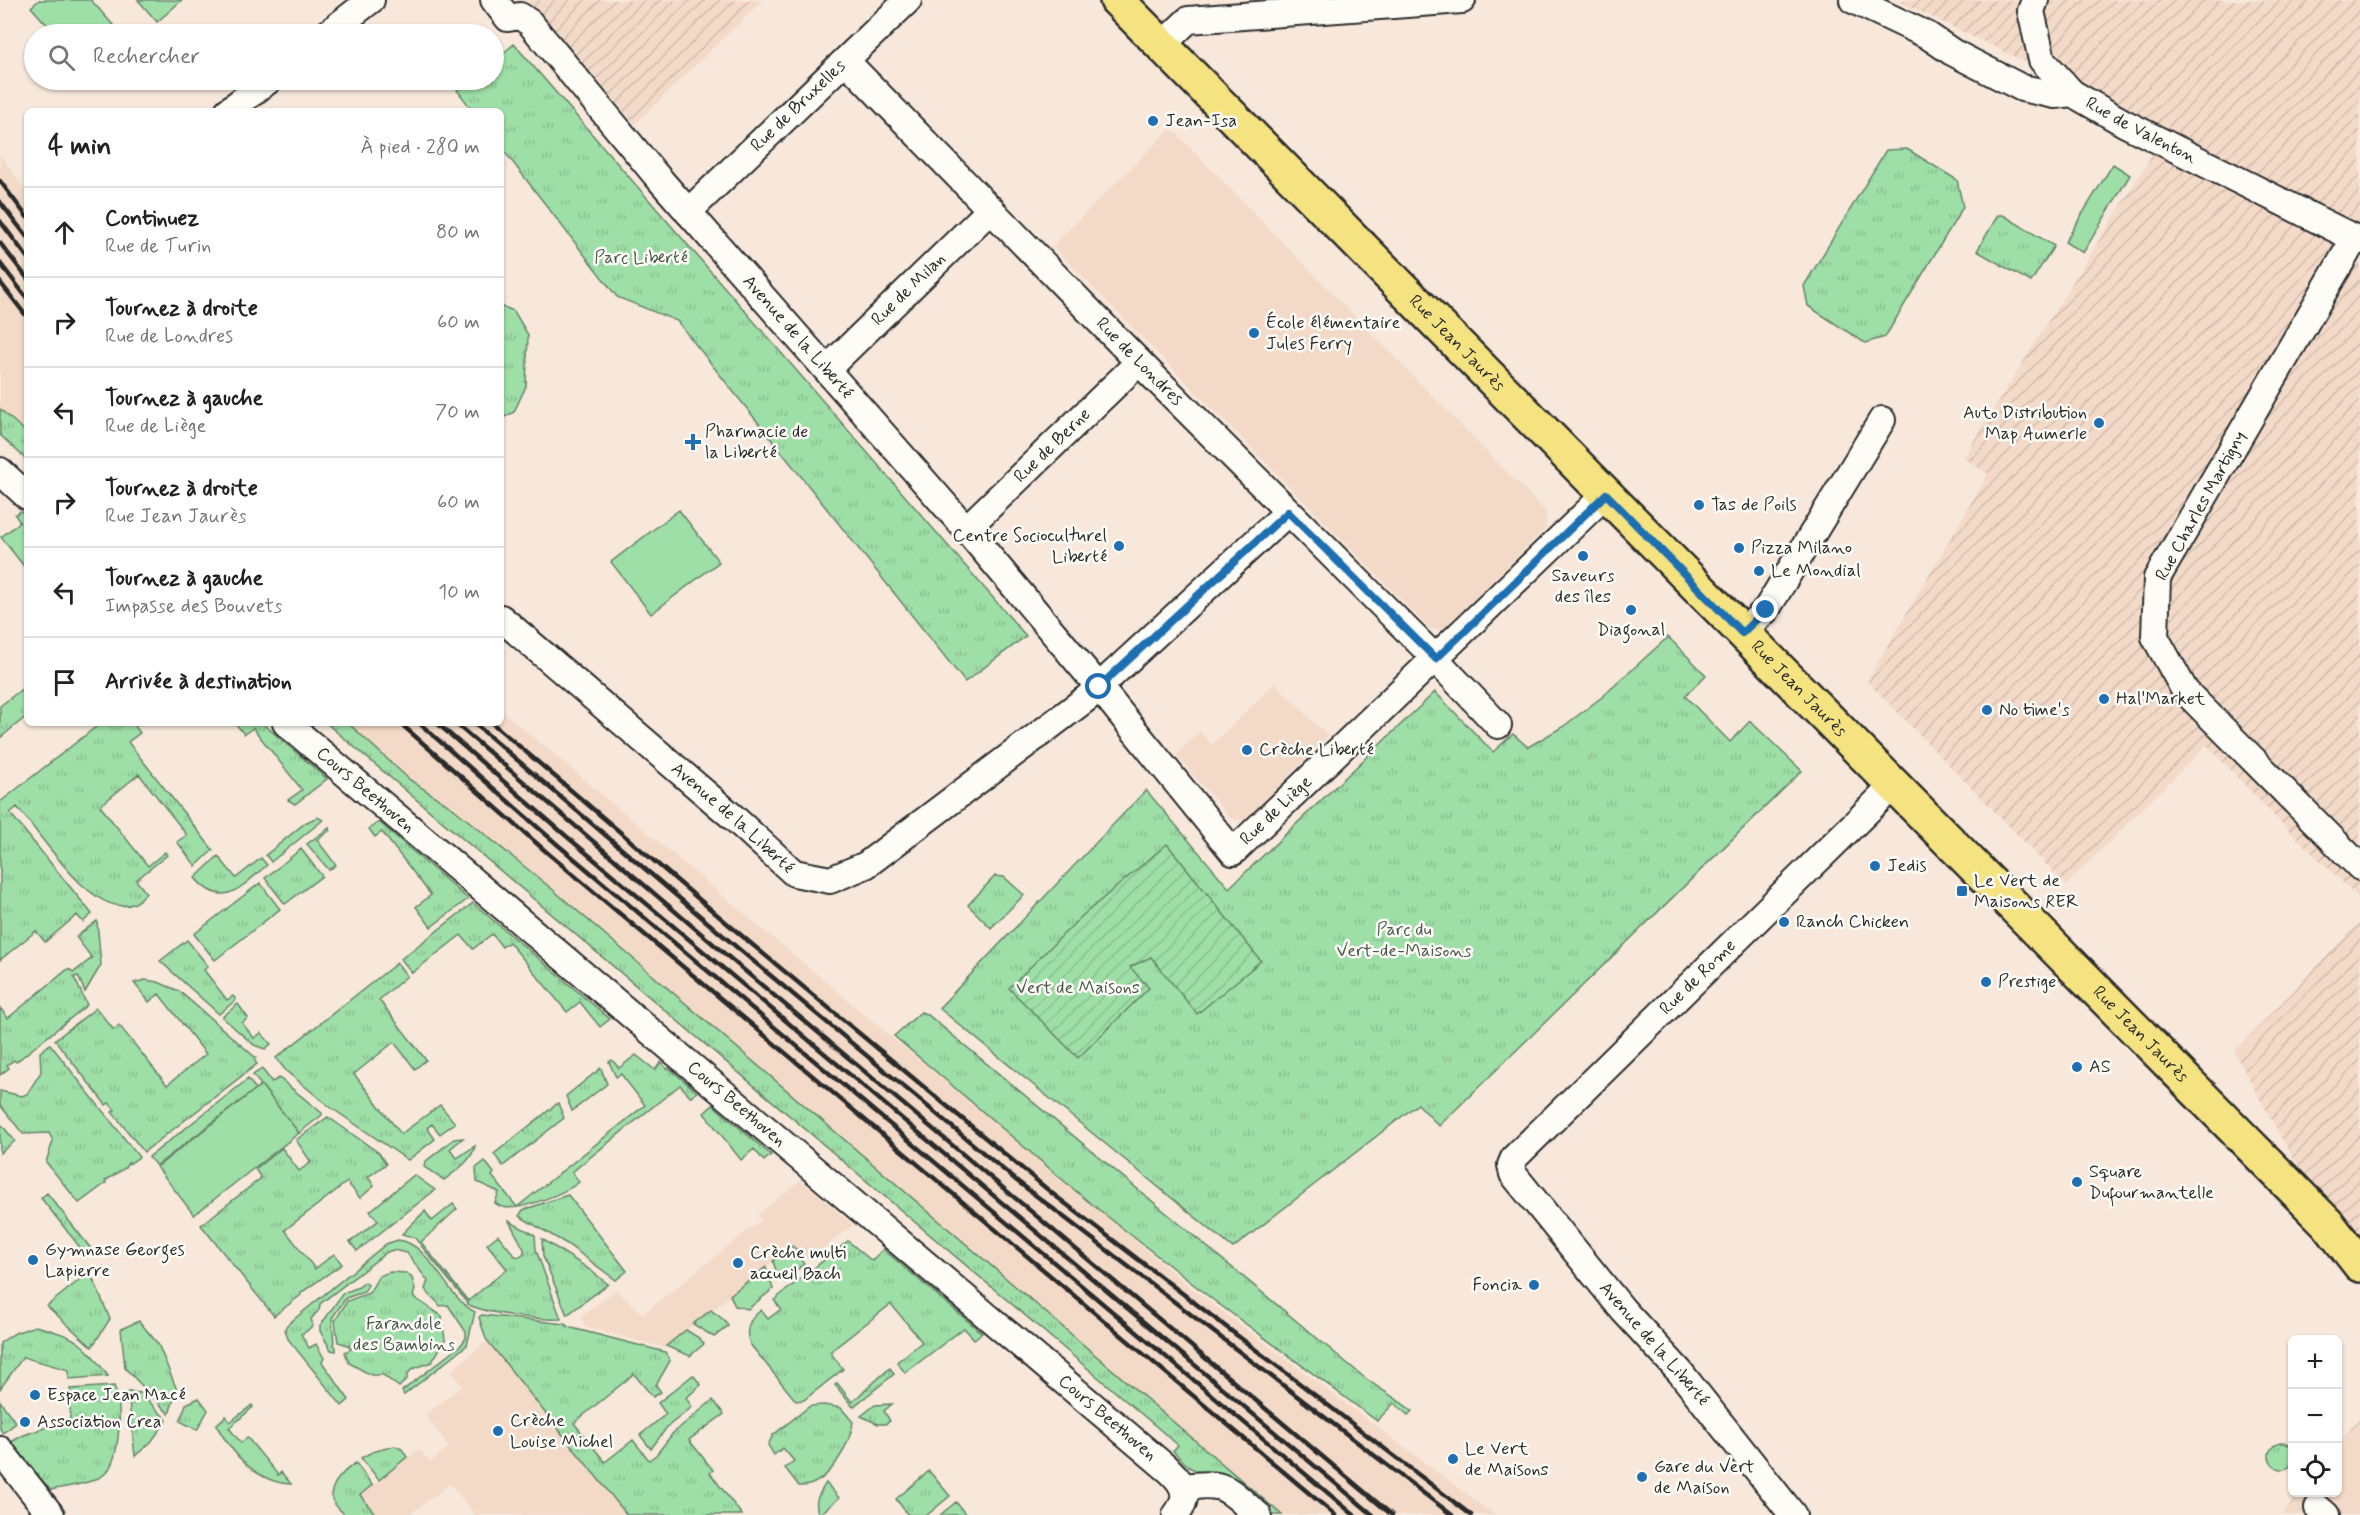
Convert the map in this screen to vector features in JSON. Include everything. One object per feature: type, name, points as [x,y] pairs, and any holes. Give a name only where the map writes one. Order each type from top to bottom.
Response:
[{"type":"main road","name":"Rue Jean Jaurès","points":[[1118,0],[2328,1224],[2360,1250]]},
{"type":"main road","name":"Rue Jean Jaurès","points":[[2328,1224],[2360,1265]]},
{"type":"street","points":[[340,24],[371,0]]},
{"type":"street","name":"Avenue de la Liberté","points":[[494,0],[508,18],[520,16],[530,23],[688,212],[966,529],[1099,687],[1233,852]]},
{"type":"street","name":"Rue de Bruxelles","points":[[688,212],[908,0]]},
{"type":"street","points":[[1162,45],[1188,20],[1462,0]]},
{"type":"street","name":"Rue de Valenton","points":[[1853,0],[1927,35],[1938,44],[2022,88],[2055,95],[2072,93],[2124,123],[2357,239]]},
{"type":"street","points":[[2035,0],[2031,11],[2042,60],[2072,93]]},
{"type":"street","name":"Rue de Londres","points":[[846,61],[1139,362],[1436,659],[1498,725]]},
{"type":"street","points":[[232,108],[256,90]]},
{"type":"street","name":"Rue de Milan","points":[[827,369],[991,209]]},
{"type":"street","name":"Rue Charles Martigny","points":[[2357,239],[2157,578],[2154,637],[2185,692],[2360,867]]},
{"type":"street","name":"Rue de Berne","points":[[966,529],[1139,362]]},
{"type":"street","points":[[1742,633],[1766,610],[1882,420]]},
{"type":"street","points":[[0,471],[24,493]]},
{"type":"street","name":"Rue de Liège","points":[[1233,852],[1606,494]]},
{"type":"street","points":[[1099,687],[1288,512]]},
{"type":"street","name":"Avenue de la Liberté","points":[[504,621],[734,818],[794,873],[830,880],[866,865],[1054,725],[1099,687]]},
{"type":"street","name":"Cours Beethoven","points":[[290,726],[1157,1460],[1180,1480],[1184,1487]]},
{"type":"street","name":"Rue de Rome","points":[[1513,1174],[1511,1165],[1514,1158],[1894,785]]},
{"type":"street","name":"Avenue de la Liberté","points":[[1513,1174],[1623,1310],[1680,1372],[1793,1515]]},
{"type":"street","points":[[0,1450],[51,1515]]},
{"type":"street","points":[[1176,1515],[1184,1505],[1186,1495],[1184,1487],[1215,1484],[1224,1487],[1258,1515]]},
{"type":"shaded area","points":[[527,0],[763,0],[635,124]]},
{"type":"shaded area","points":[[1896,0],[2360,0],[2360,899],[2276,818],[2207,745],[2066,885],[1867,681],[1988,474],[1963,458],[2168,130]]},
{"type":"shaded area","name":"École élémentaire Jules Ferry","points":[[1171,128],[1546,512],[1546,528],[1443,629],[1430,629],[1052,246]]},
{"type":"shaded area","points":[[0,154],[24,189],[24,430],[0,409]]},
{"type":"shaded area","name":"Crèche Liberté","points":[[1275,683],[1328,736],[1246,820],[1231,819],[1176,755],[1200,731],[1212,745]]},
{"type":"shaded area","points":[[504,713],[1194,1290],[1495,1515],[1282,1515],[552,889],[454,809],[410,780],[351,726],[504,726]]},
{"type":"shaded area","points":[[2360,922],[2360,1279],[2234,1052]]},
{"type":"shaded area","name":"Crèche multi accueil Bach","points":[[801,1180],[853,1225],[809,1260],[793,1246],[665,1348],[585,1327],[581,1316],[616,1290],[643,1314],[761,1220],[757,1215]]},
{"type":"shaded area","name":"Crèche Louise Michel","points":[[487,1341],[626,1515],[475,1515],[450,1484],[409,1515],[377,1515],[360,1495],[419,1449],[430,1462],[449,1447],[425,1415],[462,1386],[451,1371]]},
{"type":"shaded area","points":[[2360,1417],[2360,1423],[2342,1447],[2342,1440]]},
{"type":"shaded area","points":[[2360,1423],[2360,1515],[2289,1515],[2303,1497],[2342,1497],[2342,1447]]},
{"type":"shaded area","points":[[2297,1497],[2303,1497],[2289,1515],[2282,1515]]},
{"type":"green space","points":[[39,0],[91,0],[112,24],[46,24],[31,7]]},
{"type":"green space","points":[[138,0],[182,0],[157,22]]},
{"type":"green space","name":"Parc Liberté","points":[[514,44],[1026,636],[965,682],[677,321],[617,297],[504,151],[504,108],[471,108],[457,90],[504,90],[504,52]]},
{"type":"green space","points":[[1907,149],[1957,180],[1963,207],[1885,337],[1865,343],[1808,306],[1804,286],[1886,150]]},
{"type":"green space","points":[[2113,164],[2130,175],[2083,253],[2065,242]]},
{"type":"green space","points":[[1998,215],[2003,215],[2054,246],[2031,282],[1977,251]]},
{"type":"green space","points":[[504,307],[514,311],[528,335],[526,386],[514,412],[504,417]]},
{"type":"green space","points":[[0,409],[24,430],[24,457],[0,435]]},
{"type":"green space","points":[[679,510],[719,562],[651,614],[611,562]]},
{"type":"green space","points":[[21,511],[24,514],[24,566],[1,537],[20,522],[15,515]]},
{"type":"green space","name":"Parc du Vert-de-Maisons","points":[[1668,637],[1706,675],[1685,696],[1730,742],[1750,721],[1802,771],[1439,1126],[1418,1104],[1233,1248],[939,1008],[1146,790],[1229,888],[1435,692],[1493,752],[1513,734],[1528,747],[1564,726],[1602,697]]},
{"type":"green space","points":[[24,687],[24,718],[0,738],[0,706]]},
{"type":"green space","points":[[97,726],[135,726],[140,733],[128,742],[213,850],[196,866],[177,842],[187,835],[139,774],[100,806],[148,866],[165,852],[167,855],[136,880],[146,893],[135,903],[119,906],[102,900],[69,872],[17,807],[10,813],[92,914],[83,922],[77,915],[45,942],[36,931],[0,960],[0,802]]},
{"type":"green space","points":[[237,726],[265,726],[327,779],[295,804],[288,800],[302,790],[253,728],[244,734]]},
{"type":"green space","points":[[330,726],[351,726],[410,780],[454,809],[552,889],[1282,1515],[1273,1515],[1231,1480],[1215,1473],[1198,1472],[1189,1467],[1173,1451],[1178,1445]]},
{"type":"green space","points":[[317,817],[323,820],[271,862],[266,855],[305,823]]},
{"type":"green space","points":[[379,822],[468,899],[431,927],[416,907],[431,895],[382,832],[375,837],[369,829]]},
{"type":"green space","points":[[329,828],[330,830],[317,840],[336,865],[329,870],[307,844]]},
{"type":"green space","name":"Vert de Maisons","points":[[1167,844],[1261,961],[1197,1014],[1151,957],[1130,967],[1149,988],[1078,1058],[1009,988],[1082,916]]},
{"type":"green space","points":[[301,849],[322,876],[285,904],[265,878]]},
{"type":"green space","points":[[218,856],[236,878],[261,858],[267,865],[232,892],[215,893],[205,888],[195,878]]},
{"type":"green space","points":[[995,876],[1004,877],[1024,895],[991,928],[968,905]]},
{"type":"green space","points":[[260,883],[280,909],[215,960],[194,934]]},
{"type":"green space","points":[[473,903],[610,1019],[600,1027],[580,1002],[567,1012],[509,942],[502,947],[492,934],[473,949],[461,935],[412,973],[401,959]]},
{"type":"green space","points":[[97,921],[101,965],[85,992],[78,976],[74,977],[87,1005],[16,1062],[14,1060],[7,1065],[9,1068],[0,1075],[0,1008],[8,1018],[68,969],[74,972],[92,958],[76,937]]},
{"type":"green space","points":[[187,940],[208,966],[204,970],[227,1000],[233,996],[236,1000],[219,1014],[160,961]]},
{"type":"green space","points":[[397,963],[407,976],[379,1000],[426,1060],[415,1069],[394,1042],[354,1074],[401,1134],[440,1105],[455,1123],[440,1134],[432,1124],[427,1128],[435,1139],[408,1160],[330,1107],[286,1071],[276,1058]]},
{"type":"green space","points":[[145,980],[158,982],[179,991],[256,1058],[254,1060],[257,1064],[144,1152],[112,1112],[115,1110],[109,1103],[106,1105],[55,1040],[96,1008],[114,1030],[119,1025],[167,1085],[206,1054],[159,994],[149,1002],[134,983]]},
{"type":"green space","points":[[238,1004],[248,1018],[242,1023],[254,1038],[261,1033],[271,1044],[265,1049],[254,1045],[222,1017]]},
{"type":"green space","points":[[921,1012],[928,1015],[1365,1378],[1412,1411],[1408,1415],[1394,1403],[1377,1421],[1212,1299],[1084,1198],[894,1036]]},
{"type":"green space","points":[[50,1044],[139,1157],[128,1163],[125,1168],[79,1203],[46,1162],[53,1141],[49,1133],[23,1134],[0,1105],[0,1091],[22,1096],[27,1094],[41,1072],[40,1052]]},
{"type":"green space","points":[[636,1055],[655,1070],[661,1062],[697,1092],[691,1097],[680,1085],[572,1172],[579,1182],[554,1196],[517,1207],[645,1105],[621,1074],[616,1077],[609,1062],[612,1060],[619,1068]]},
{"type":"green space","points":[[601,1068],[607,1084],[572,1111],[566,1096]]},
{"type":"green space","points":[[262,1069],[272,1082],[279,1078],[322,1115],[299,1133],[253,1075]]},
{"type":"green space","points":[[248,1079],[256,1089],[156,1166],[149,1157]]},
{"type":"green space","points":[[261,1085],[299,1133],[194,1215],[157,1167]]},
{"type":"green space","points":[[558,1103],[564,1118],[503,1166],[494,1154]]},
{"type":"green space","points":[[713,1105],[771,1155],[764,1161],[754,1149],[741,1160],[704,1113]]},
{"type":"green space","points":[[328,1117],[379,1153],[386,1164],[368,1177],[374,1186],[360,1198],[347,1182],[285,1230],[315,1269],[334,1254],[342,1264],[301,1293],[274,1316],[201,1225],[261,1178],[255,1169],[282,1148],[299,1171],[311,1162],[296,1140]]},
{"type":"green space","points":[[0,1123],[15,1141],[0,1153]]},
{"type":"green space","points":[[463,1138],[450,1149],[457,1158],[475,1146],[473,1152],[463,1165],[444,1180],[424,1167],[425,1162],[454,1139]]},
{"type":"green space","points":[[485,1161],[494,1173],[492,1176],[517,1207],[502,1207],[495,1203],[499,1192],[477,1182],[476,1168]]},
{"type":"green space","points":[[414,1175],[435,1190],[357,1251],[350,1242],[378,1221],[370,1211]]},
{"type":"green space","points":[[47,1193],[92,1250],[86,1255],[41,1198]]},
{"type":"green space","points":[[568,1195],[627,1271],[616,1280],[567,1244],[519,1216],[523,1210]]},
{"type":"green space","points":[[453,1204],[457,1209],[421,1242],[468,1301],[507,1269],[487,1244],[498,1235],[515,1256],[520,1257],[524,1254],[524,1249],[509,1221],[535,1235],[536,1250],[561,1319],[514,1316],[469,1305],[415,1238],[402,1234],[425,1211],[432,1221]]},
{"type":"green space","points":[[542,1239],[608,1284],[567,1315],[543,1256]]},
{"type":"green space","points":[[398,1240],[410,1243],[420,1251],[455,1295],[475,1312],[467,1345],[404,1395],[402,1391],[461,1345],[466,1338],[466,1332],[448,1305],[440,1306],[425,1289],[428,1281],[407,1253],[393,1250],[387,1252],[320,1304],[319,1310],[311,1319],[313,1325],[301,1334],[309,1348],[316,1344],[324,1358],[322,1362],[349,1400],[342,1406],[288,1339],[285,1329],[386,1244]]},
{"type":"green space","points":[[848,1241],[872,1261],[883,1249],[982,1333],[974,1339],[964,1328],[905,1373],[897,1362],[922,1342],[891,1304],[830,1352],[843,1369],[804,1400],[796,1401],[750,1344],[749,1325],[753,1317],[761,1310],[768,1319],[781,1309],[774,1300]]},
{"type":"green space","points":[[792,1246],[802,1253],[798,1256],[804,1264],[783,1281],[778,1277],[773,1261]]},
{"type":"green space","points":[[766,1267],[773,1289],[748,1309],[735,1306],[730,1295]]},
{"type":"green space","name":"Farandole des Bambins","points":[[390,1272],[406,1273],[412,1278],[415,1289],[413,1297],[442,1316],[445,1340],[432,1362],[412,1369],[407,1379],[399,1387],[383,1375],[371,1375],[349,1363],[345,1352],[351,1349],[348,1345],[338,1342],[335,1321],[347,1301],[369,1293],[379,1276]]},
{"type":"green space","points":[[88,1273],[94,1281],[110,1319],[92,1347],[47,1306]]},
{"type":"green space","points":[[365,1282],[368,1285],[364,1292],[346,1298],[332,1318],[336,1351],[331,1350],[320,1331],[320,1326],[343,1293]]},
{"type":"green space","points":[[711,1310],[728,1326],[714,1337],[693,1324]]},
{"type":"green space","points":[[482,1315],[565,1324],[568,1327],[665,1352],[670,1361],[656,1385],[661,1392],[653,1397],[634,1374],[574,1423],[605,1462],[633,1440],[649,1460],[656,1455],[673,1433],[713,1400],[724,1414],[689,1440],[713,1470],[710,1473],[742,1515],[627,1515],[486,1339],[479,1317]]},
{"type":"green space","points":[[139,1321],[158,1344],[177,1390],[169,1414],[125,1368],[121,1329]]},
{"type":"green space","points":[[35,1326],[61,1333],[78,1342],[92,1355],[108,1376],[69,1379],[69,1370],[23,1357],[0,1389],[0,1343],[15,1333]]},
{"type":"green space","points":[[686,1330],[704,1344],[690,1356],[666,1346]]},
{"type":"green space","points":[[890,1368],[894,1374],[853,1407],[835,1385],[837,1383],[852,1402]]},
{"type":"green space","points":[[693,1375],[701,1385],[686,1398],[692,1407],[667,1427],[651,1449],[640,1435],[666,1414],[658,1403]]},
{"type":"green space","points":[[114,1386],[119,1405],[119,1430],[115,1454],[107,1472],[88,1482],[50,1490],[11,1442],[24,1435],[70,1419],[70,1389]]},
{"type":"green space","points":[[128,1392],[141,1393],[167,1420],[151,1442],[135,1456]]},
{"type":"green space","points":[[199,1398],[208,1410],[197,1430],[180,1421],[186,1404]]},
{"type":"green space","points":[[0,1401],[16,1423],[3,1433],[0,1429]]},
{"type":"green space","points":[[892,1404],[884,1411],[890,1421],[885,1424],[878,1424],[861,1416],[875,1405]]},
{"type":"green space","points":[[252,1405],[253,1407],[229,1428],[241,1443],[247,1437],[278,1475],[281,1472],[291,1484],[266,1478],[246,1465],[216,1425],[226,1416],[230,1422]]},
{"type":"green space","points":[[824,1405],[841,1408],[853,1422],[851,1432],[842,1453],[828,1473],[809,1485],[799,1486],[785,1468],[794,1461],[783,1448],[774,1455],[768,1445],[773,1435],[810,1406]]},
{"type":"green space","points":[[2277,1444],[2287,1444],[2288,1467],[2277,1468],[2270,1461],[2270,1451]]},
{"type":"green space","points":[[395,1446],[402,1449],[407,1457],[379,1480],[361,1458],[372,1452]]},
{"type":"green space","points":[[356,1463],[372,1485],[360,1495],[376,1515],[345,1515],[332,1499],[331,1494],[335,1483]]},
{"type":"green space","points":[[929,1471],[950,1496],[927,1515],[908,1515],[896,1499]]},
{"type":"green space","points":[[826,1483],[839,1498],[819,1515],[817,1502]]},
{"type":"green space","points":[[956,1502],[966,1515],[940,1515]]},
{"type":"railway","points":[[0,181],[24,213]]},
{"type":"railway","points":[[0,202],[24,233]]},
{"type":"railway","points":[[0,221],[24,253]]},
{"type":"railway","points":[[0,243],[24,274]]},
{"type":"railway","points":[[0,263],[24,294]]},
{"type":"railway","points":[[0,282],[24,313]]},
{"type":"railway","points":[[403,726],[550,855],[1335,1515]]},
{"type":"railway","points":[[422,726],[558,845],[1354,1515]]},
{"type":"railway","points":[[440,726],[565,835],[1373,1515]]},
{"type":"railway","points":[[459,726],[732,960],[1392,1515]]},
{"type":"railway","points":[[478,726],[740,950],[1017,1181],[1452,1515]]},
{"type":"railway","points":[[496,726],[748,941],[1053,1194],[1471,1515]]},
{"type":"place","name":"Jean-Isa","points":[[1153,121]]},
{"type":"place","name":"École élémentaire Jules Ferry","points":[[1254,333]]},
{"type":"place","name":"Auto Distribution Map Aumerle","points":[[2099,423]]},
{"type":"place","name":"Pharmacie de la Liberté","points":[[693,442]]},
{"type":"place","name":"Tas de Poils","points":[[1699,505]]},
{"type":"place","name":"Centre Socioculturel Liberté","points":[[1119,546]]},
{"type":"place","name":"Pizza Milano","points":[[1739,548]]},
{"type":"place","name":"Saveurs des îles","points":[[1583,556]]},
{"type":"place","name":"Le Mondial","points":[[1759,571]]},
{"type":"place","name":"Diagonal","points":[[1631,610]]},
{"type":"place","name":"Hal'Market","points":[[2104,699]]},
{"type":"place","name":"No time's","points":[[1987,710]]},
{"type":"place","name":"Crèche Liberté","points":[[1247,750]]},
{"type":"place","name":"Jedis","points":[[1875,866]]},
{"type":"place","name":"Le Vert de Maisons RER","points":[[1962,891]]},
{"type":"place","name":"Ranch Chicken","points":[[1784,922]]},
{"type":"place","name":"Prestige","points":[[1986,982]]},
{"type":"place","name":"AS","points":[[2077,1067]]},
{"type":"place","name":"Square Dufourmantelle","points":[[2077,1182]]},
{"type":"place","name":"Gymnase Georges Lapierre","points":[[33,1260]]},
{"type":"place","name":"Crèche multi accueil Bach","points":[[738,1263]]},
{"type":"place","name":"Foncia","points":[[1534,1285]]},
{"type":"place","name":"Espace Jean Macé","points":[[35,1395]]},
{"type":"place","name":"Association Crea","points":[[25,1422]]},
{"type":"place","name":"Crèche Louise Michel","points":[[498,1431]]},
{"type":"place","name":"Le Vert de Maisons","points":[[1453,1459]]},
{"type":"place","name":"Gare du Vert de Maison","points":[[1642,1477]]},
{"type":"route","points":[[1099,687],[1288,512],[1436,659],[1606,494],[1742,633],[1766,610]]}]
